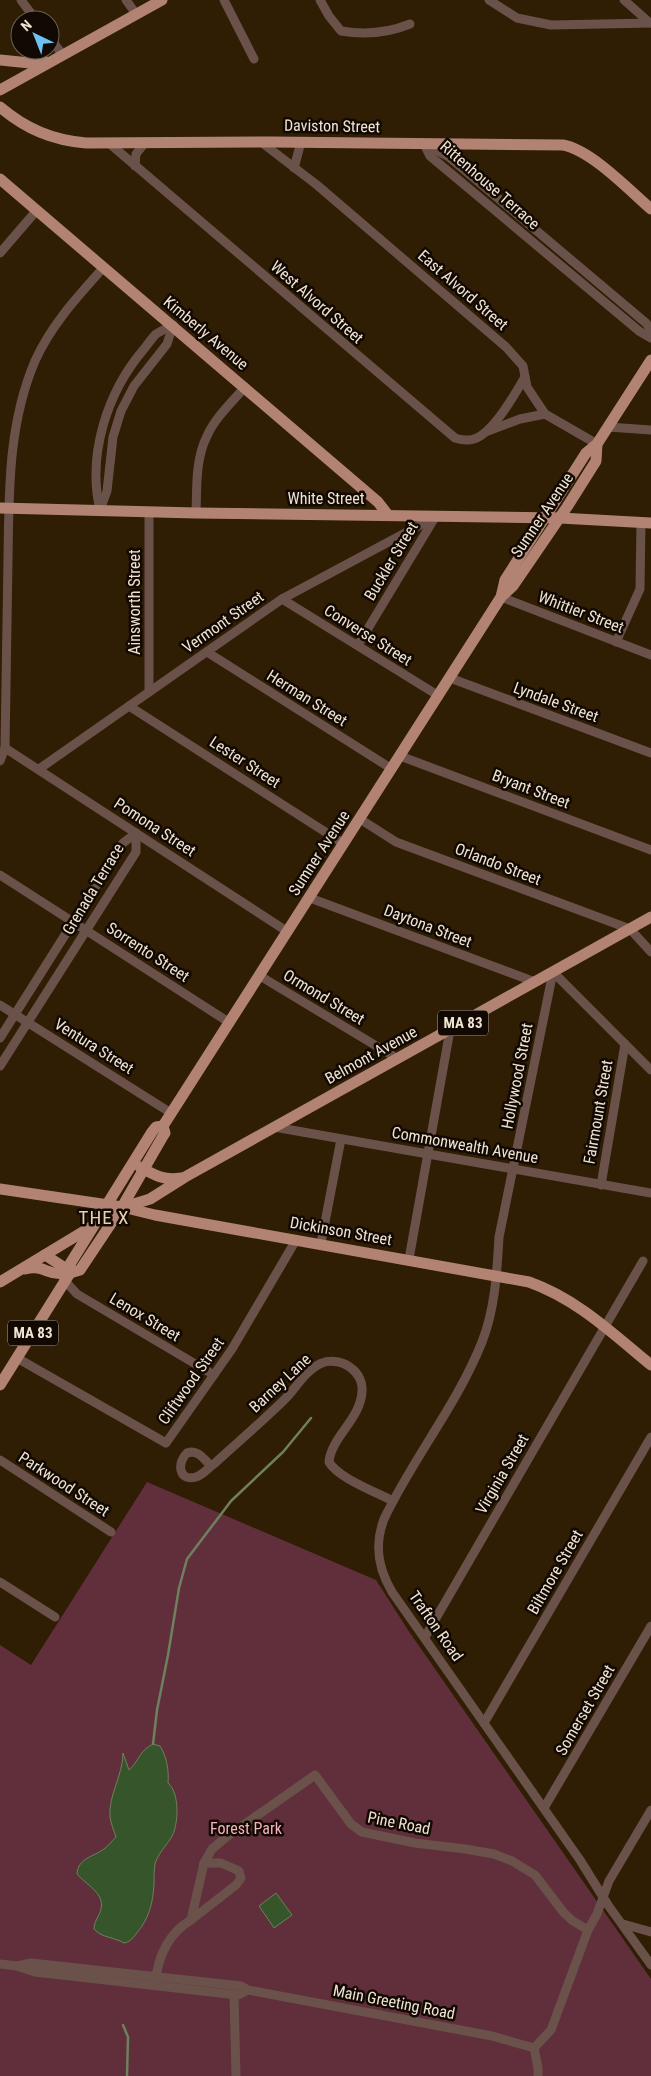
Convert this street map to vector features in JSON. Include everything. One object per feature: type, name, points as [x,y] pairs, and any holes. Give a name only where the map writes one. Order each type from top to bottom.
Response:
[{"type":"main road","points":[[0,90],[162,0]]},
{"type":"main road","points":[[0,60],[30,63],[51,61]]},
{"type":"main road","name":"Daviston Street","points":[[0,107],[26,127],[47,136],[74,142],[110,144],[261,142],[549,143],[570,146],[588,156],[651,209]]},
{"type":"main road","name":"Kimberly Avenue","points":[[0,179],[173,324],[378,502],[388,515]]},
{"type":"main road","name":"Sumner Avenue","points":[[66,1276],[80,1270],[122,1207],[164,1132],[163,1126],[171,1113],[439,696],[500,597],[505,580],[586,453],[597,444],[651,360]]},
{"type":"main road","name":"Sumner Avenue","points":[[500,597],[514,586],[560,518],[596,461],[597,444]]},
{"type":"main road","name":"White Street","points":[[5,508],[196,513],[560,518],[646,522]]},
{"type":"main road","name":"Belmont Avenue","points":[[122,1207],[150,1199],[185,1177],[651,917]]},
{"type":"main road","name":"Sumner Avenue","points":[[0,1385],[132,1162],[152,1132],[156,1128],[163,1126]]},
{"type":"main road","name":"Belmont Avenue","points":[[132,1162],[160,1178],[185,1177]]},
{"type":"main road","name":"Dickinson Street","points":[[0,1189],[122,1207],[155,1215],[529,1282],[550,1290],[580,1307],[651,1365]]},
{"type":"main road","points":[[0,1282],[94,1224]]},
{"type":"main road","points":[[21,1270],[39,1267],[55,1275],[66,1276],[62,1266],[46,1255]]},
{"type":"street","points":[[126,0],[136,14]]},
{"type":"street","points":[[224,0],[254,59]]},
{"type":"street","points":[[489,0],[517,18],[551,25],[651,23]]},
{"type":"street","points":[[624,0],[651,23]]},
{"type":"street","points":[[320,1],[328,16],[341,31],[377,33],[395,31],[410,24]]},
{"type":"street","name":"East Alvord Street","points":[[261,142],[317,185],[506,347],[523,366],[529,392],[545,414],[597,444]]},
{"type":"street","points":[[294,168],[301,142]]},
{"type":"street","name":"West Alvord Street","points":[[110,144],[450,436],[460,440],[471,440],[520,419],[545,414]]},
{"type":"street","points":[[135,166],[136,154],[144,144]]},
{"type":"street","name":"Rittenhouse Terrace","points":[[424,144],[448,157],[646,323],[651,330]]},
{"type":"street","name":"Rittenhouse Terrace","points":[[424,144],[430,156],[639,331],[651,338]]},
{"type":"street","points":[[0,253],[37,210]]},
{"type":"street","points":[[0,761],[5,748],[5,508],[15,432],[23,396],[41,349],[63,314],[104,267]]},
{"type":"street","points":[[100,510],[96,491],[101,439],[109,408],[120,382],[136,359],[156,334],[173,324]]},
{"type":"street","points":[[100,510],[107,491],[112,443],[121,411],[132,389],[167,344],[173,324]]},
{"type":"street","points":[[486,432],[513,397],[525,377]]},
{"type":"street","points":[[120,382],[132,389]]},
{"type":"street","points":[[196,513],[197,473],[204,442],[212,427],[245,387]]},
{"type":"street","points":[[608,427],[651,430]]},
{"type":"street","points":[[101,439],[112,443]]},
{"type":"street","name":"Ainsworth Street","points":[[149,512],[149,692]]},
{"type":"street","name":"Vermont Street","points":[[39,769],[282,599],[435,517]]},
{"type":"street","name":"Buckler Street","points":[[358,645],[435,517]]},
{"type":"street","points":[[616,642],[640,588],[646,522]]},
{"type":"street","name":"Whittier Street","points":[[500,597],[651,655]]},
{"type":"street","name":"Converse Street","points":[[282,599],[439,696]]},
{"type":"street","name":"Herman Street","points":[[206,652],[392,769]]},
{"type":"street","name":"Lyndale Street","points":[[450,678],[651,753]]},
{"type":"street","name":"Lester Street","points":[[129,706],[344,844]]},
{"type":"street","name":"Pomona Street","points":[[5,748],[288,932]]},
{"type":"street","name":"Bryant Street","points":[[400,756],[651,850]]},
{"type":"street","name":"Orlando Street","points":[[360,819],[396,842],[630,929]]},
{"type":"street","name":"Grenada Terrace","points":[[0,1038],[123,843],[136,833]]},
{"type":"street","name":"Grenada Terrace","points":[[0,1066],[136,852],[136,833]]},
{"type":"street","name":"Sorrento Street","points":[[0,875],[230,1022]]},
{"type":"street","name":"Daytona Street","points":[[310,898],[535,982]]},
{"type":"street","points":[[630,929],[651,952]]},
{"type":"street","points":[[554,972],[651,1070]]},
{"type":"street","name":"Hollywood Street","points":[[497,1275],[499,1236],[554,972]]},
{"type":"street","name":"Ormond Street","points":[[260,976],[398,1059]]},
{"type":"street","name":"Ventura Street","points":[[0,1005],[171,1113]]},
{"type":"street","points":[[409,1259],[450,1030]]},
{"type":"street","name":"Fairmount Street","points":[[601,1185],[625,1044]]},
{"type":"street","name":"Commonwealth Avenue","points":[[274,1127],[651,1193]]},
{"type":"street","points":[[321,1244],[341,1139]]},
{"type":"street","name":"Cliftwood Street","points":[[17,1358],[166,1443],[232,1349],[296,1240]]},
{"type":"street","name":"Virginia Street","points":[[425,1636],[604,1325],[643,1261]]},
{"type":"street","name":"Trafton Road","points":[[497,1275],[490,1316],[474,1360],[384,1519],[379,1536],[380,1566],[392,1592],[425,1636],[651,1965]]},
{"type":"street","name":"Lenox Street","points":[[66,1276],[78,1294],[214,1375]]},
{"type":"street","name":"Barney Lane","points":[[211,1466],[272,1411],[312,1370],[324,1362],[336,1362],[345,1364],[356,1372],[361,1382],[362,1392],[357,1412],[336,1445],[329,1462],[342,1474],[393,1501]]},
{"type":"street","name":"Biltmore Street","points":[[484,1723],[651,1436]]},
{"type":"street","name":"Parkwood Street","points":[[0,1460],[111,1532]]},
{"type":"street","points":[[0,1582],[55,1618]]},
{"type":"street","name":"Somerset Street","points":[[544,1808],[651,1626]]},
{"type":"street","name":"Pine Road","points":[[191,1920],[204,1863],[212,1849],[315,1775],[350,1824],[358,1830],[408,1842],[494,1854],[512,1860],[535,1875],[564,1913],[572,1921],[588,1930]]},
{"type":"street","points":[[538,2076],[534,2048],[551,2030],[588,1930],[597,1914],[602,1896],[651,1810]]},
{"type":"street","points":[[156,1982],[158,1962],[163,1950],[180,1928],[233,1888],[241,1878],[239,1871],[232,1867],[217,1862],[204,1863]]},
{"type":"street","points":[[623,1924],[651,1932]]},
{"type":"street","name":"Main Greeting Road","points":[[0,1964],[17,1966],[35,1972],[156,1982],[239,1986],[248,1990],[445,2027],[534,2048]]},
{"type":"street","name":"Main Greeting Road","points":[[156,1982],[234,1995],[241,1995],[248,1990]]},
{"type":"street","points":[[234,1995],[236,2076]]},
{"type":"green space","name":"Forest Park","points":[[147,1482],[376,1580],[410,1633],[651,1979],[651,2076],[0,2076],[0,1645],[31,1665]]},
{"type":"shaded area","points":[[153,1744],[160,1746],[166,1759],[168,1783],[175,1794],[177,1809],[176,1825],[171,1838],[155,1864],[153,1898],[147,1917],[133,1937],[124,1943],[101,1934],[94,1929],[101,1909],[100,1898],[94,1889],[77,1874],[83,1861],[104,1849],[116,1837],[110,1820],[110,1809],[121,1769],[123,1753],[129,1770],[144,1750]]},
{"type":"shaded area","points":[[276,1893],[292,1915],[274,1928],[259,1906]]},
{"type":"waterway","points":[[153,1744],[157,1710],[179,1588],[187,1559],[231,1501],[283,1452],[311,1418]]},
{"type":"waterway","points":[[123,2025],[128,2037],[127,2076]]},
{"type":"district","name":"THE X","points":[[104,1217]]}]
